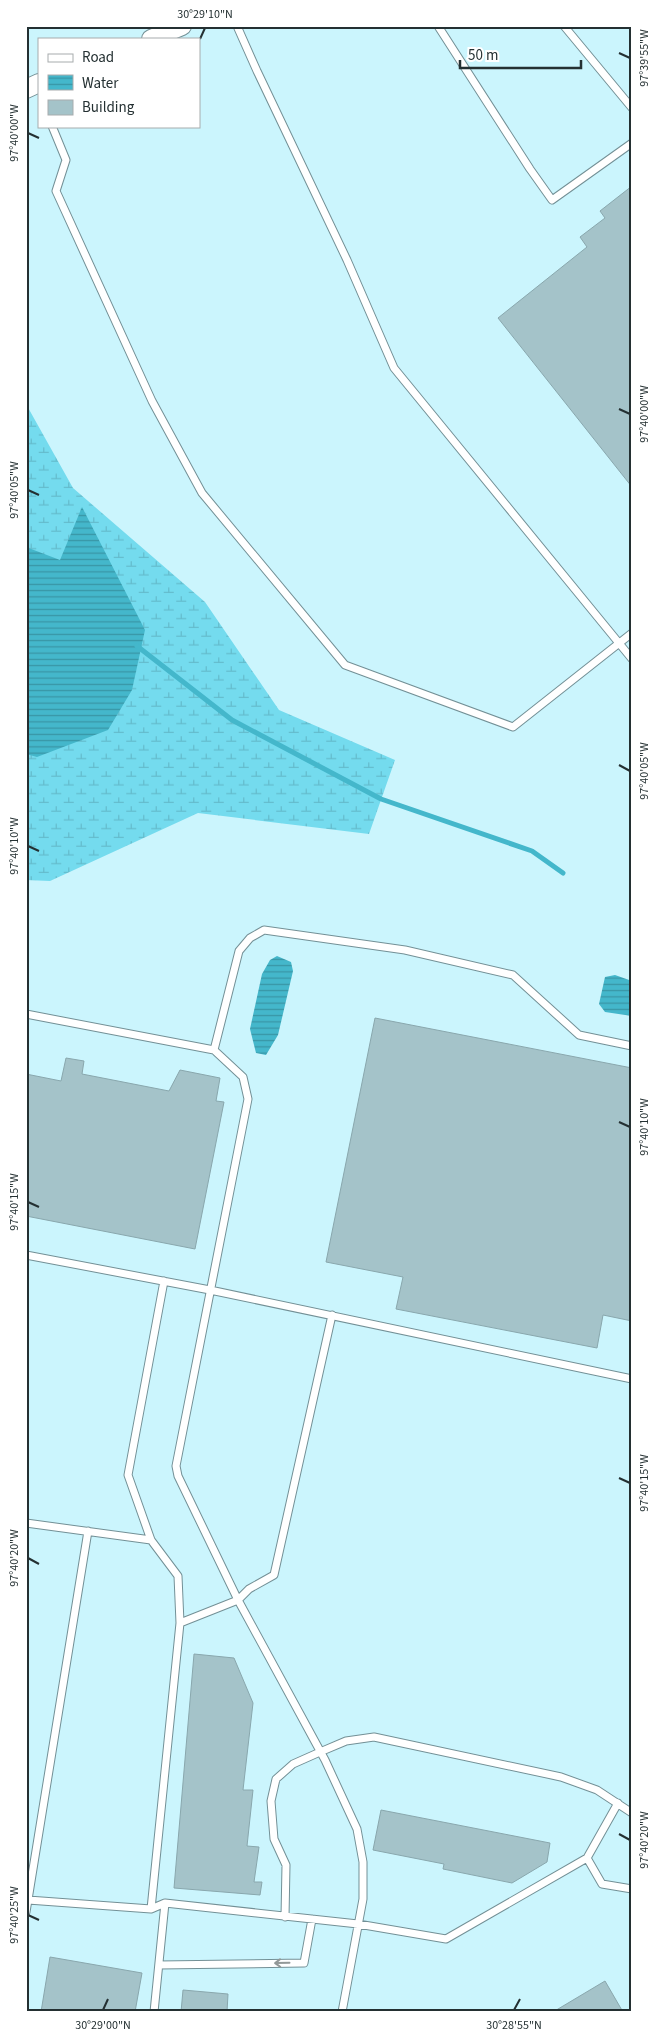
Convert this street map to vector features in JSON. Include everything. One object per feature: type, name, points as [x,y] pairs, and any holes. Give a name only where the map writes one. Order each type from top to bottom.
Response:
[{"type":"street","points":[[153,38],[182,26]]},
{"type":"lane","points":[[237,26],[347,260],[394,368],[617,644],[632,659]]},
{"type":"lane","points":[[438,26],[552,200],[632,143]]},
{"type":"lane","points":[[564,26],[632,108]]},
{"type":"lane","points":[[53,128],[66,160],[56,191],[152,401],[202,493],[345,665],[512,727],[632,633]]},
{"type":"lane","points":[[214,1050],[239,951],[250,938],[264,930],[404,950],[513,975],[579,1035],[632,1046]]},
{"type":"lane","points":[[26,1014],[214,1050],[243,1078],[248,1098],[176,1466],[178,1476],[238,1600],[320,1752],[357,1829],[363,1862],[363,1899],[342,2012]]},
{"type":"lane","points":[[26,1255],[210,1290],[632,1378]]},
{"type":"lane","points":[[151,1909],[180,1623],[178,1576],[151,1540],[128,1475],[164,1281]]},
{"type":"lane","points":[[180,1623],[238,1600],[249,1589],[274,1575],[332,1316]]},
{"type":"lane","points":[[26,1523],[151,1540]]},
{"type":"lane","points":[[26,1912],[88,1531]]},
{"type":"lane","points":[[285,1916],[286,1865],[274,1839],[271,1801],[276,1779],[293,1764],[346,1741],[374,1736],[561,1777],[597,1790],[632,1813]]},
{"type":"lane","points":[[28,1900],[151,1909],[165,1903],[358,1924],[446,1939],[587,1858],[618,1803]]},
{"type":"lane","points":[[587,1858],[602,1884],[632,1890]]},
{"type":"lane","points":[[154,2012],[165,1903]]},
{"type":"lane","points":[[159,1965],[304,1963],[312,1919]]},
{"type":"shaded area","points":[[26,26],[632,26],[632,2012],[26,2012]]},
{"type":"green space","points":[[26,404],[73,488],[205,602],[279,710],[395,760],[369,834],[198,813],[50,881],[26,880]]},
{"type":"water","points":[[82,507],[145,630],[132,690],[108,730],[37,757],[26,754],[26,547],[60,560]]},
{"type":"water","points":[[277,956],[291,962],[293,971],[278,1035],[266,1055],[256,1053],[250,1029],[262,974],[270,960]]},
{"type":"water","points":[[615,975],[632,981],[632,1016],[605,1012],[599,1004],[605,977]]},
{"type":"building","points":[[632,186],[632,487],[498,318],[587,247],[580,237],[605,218],[600,211]]},
{"type":"building","points":[[375,1018],[632,1068],[632,1321],[603,1315],[597,1348],[396,1309],[403,1277],[326,1262]]},
{"type":"building","points":[[66,1058],[84,1061],[82,1074],[169,1091],[180,1070],[220,1078],[216,1101],[224,1102],[195,1249],[26,1216],[26,1074],[61,1081]]},
{"type":"building","points":[[194,1654],[234,1658],[253,1703],[243,1790],[253,1790],[247,1846],[259,1847],[254,1882],[262,1882],[260,1895],[174,1888]]},
{"type":"building","points":[[381,1810],[550,1843],[547,1862],[512,1883],[443,1869],[444,1864],[373,1850]]},
{"type":"building","points":[[50,1957],[142,1973],[135,2012],[41,2012]]},
{"type":"building","points":[[605,1981],[623,2012],[553,2012]]},
{"type":"building","points":[[183,1990],[228,1994],[227,2012],[181,2012]]},
{"type":"waterway","points":[[137,646],[232,720],[381,799],[532,851],[563,873]]}]
